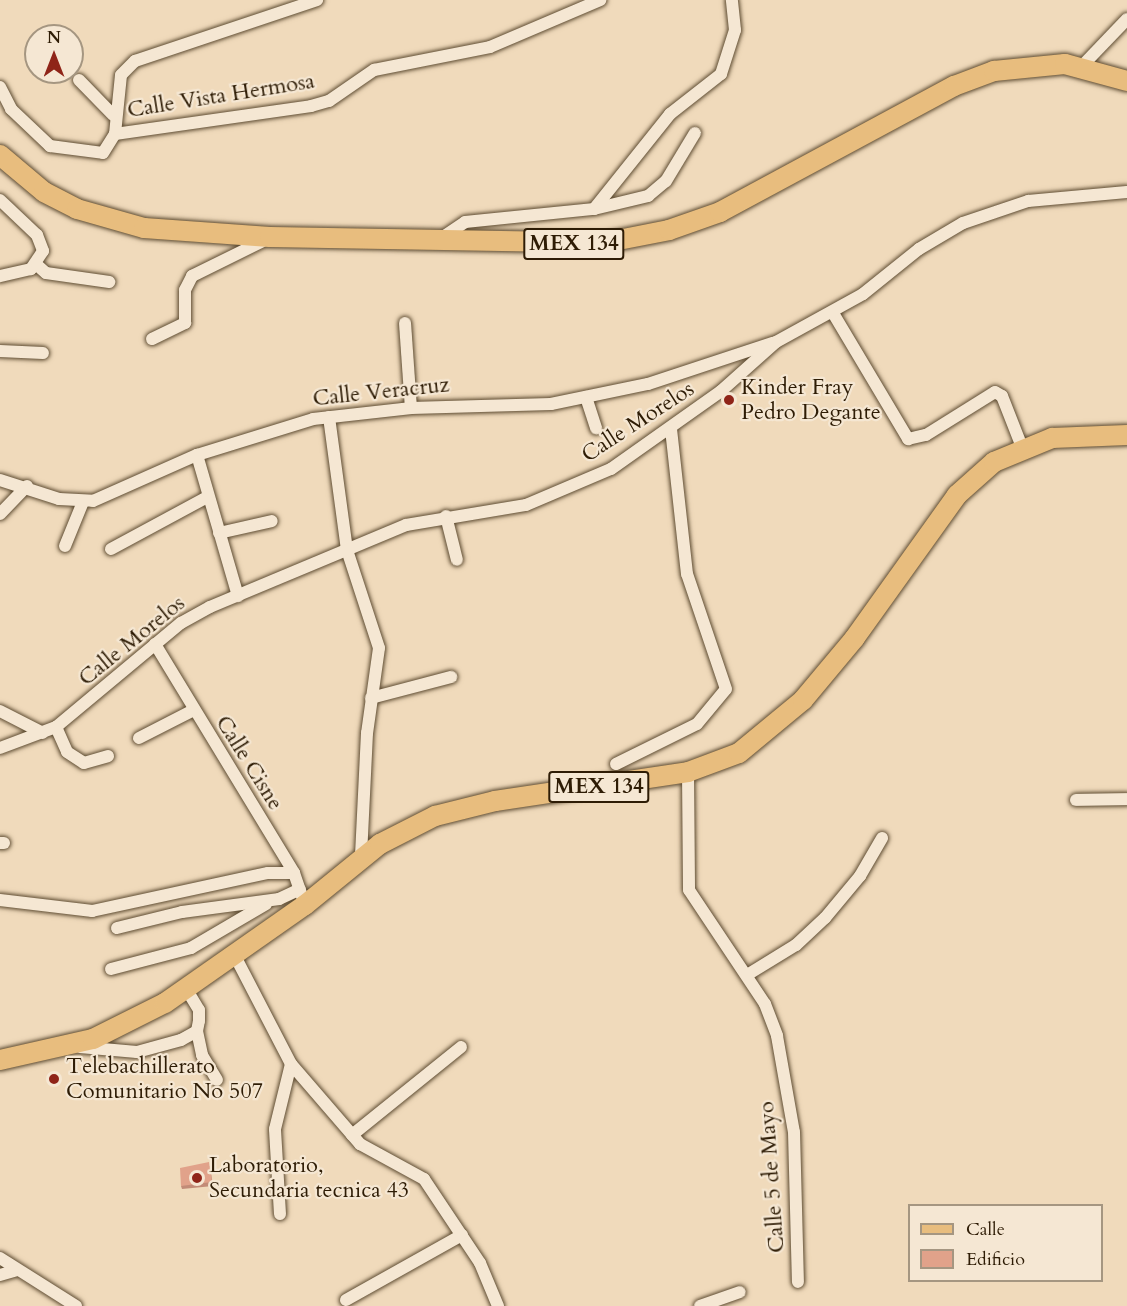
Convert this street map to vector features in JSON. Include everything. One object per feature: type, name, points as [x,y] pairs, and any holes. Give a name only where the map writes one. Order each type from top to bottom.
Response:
[{"type":"main road","name":"MEX 134","points":[[0,155],[44,192],[97,217],[186,233],[573,244],[669,231],[720,212],[954,86],[1023,66],[1083,66],[1127,81]]},
{"type":"main road","name":"MEX 134","points":[[0,1060],[72,1046],[187,990],[235,956],[302,897],[406,829],[464,807],[688,772],[739,753],[788,716],[854,639],[957,495],[994,462],[1022,447],[1074,435],[1127,435]]},
{"type":"street","points":[[0,87],[11,109],[50,146],[103,153],[115,134],[113,116],[121,75],[155,50],[317,0]]},
{"type":"street","name":"Calle Vista Hermosa","points":[[115,134],[310,106],[329,101],[374,69],[490,47],[600,0]]},
{"type":"street","points":[[594,209],[670,114],[721,74],[735,30],[732,0]]},
{"type":"street","points":[[1083,66],[1127,19]]},
{"type":"street","points":[[83,84],[113,116]]},
{"type":"street","points":[[440,239],[465,222],[594,209],[648,196],[666,181],[694,133]]},
{"type":"street","name":"Calle Morelos","points":[[0,748],[56,727],[181,622],[406,525],[446,516],[526,506],[611,469],[671,429],[776,342],[833,313],[941,234],[988,212],[1065,196],[1127,192]]},
{"type":"street","points":[[0,200],[37,235],[43,251],[37,265]]},
{"type":"street","points":[[153,339],[185,323],[185,290],[192,276],[270,237]]},
{"type":"street","points":[[0,276],[37,265]]},
{"type":"street","points":[[37,265],[46,273],[110,282]]},
{"type":"street","points":[[833,313],[908,439],[926,435],[995,392],[1002,396],[1022,447]]},
{"type":"street","points":[[405,323],[411,408]]},
{"type":"street","name":"Calle Veracruz","points":[[83,502],[197,455],[277,428],[329,417],[411,408],[511,407],[586,397],[648,384],[776,342]]},
{"type":"street","points":[[0,351],[43,353]]},
{"type":"street","points":[[586,397],[596,428]]},
{"type":"street","points":[[329,417],[347,550],[379,648],[371,698],[361,857]]},
{"type":"street","points":[[616,764],[697,724],[726,689],[687,574],[671,429]]},
{"type":"street","points":[[197,455],[207,497],[238,596]]},
{"type":"street","points":[[0,480],[83,502],[65,546]]},
{"type":"street","points":[[0,514],[27,486]]},
{"type":"street","points":[[111,549],[207,497]]},
{"type":"street","points":[[446,516],[457,560]]},
{"type":"street","points":[[219,533],[272,521]]},
{"type":"street","name":"Calle Cisne","points":[[155,644],[192,711],[294,873],[302,897]]},
{"type":"street","points":[[371,698],[451,677]]},
{"type":"street","points":[[0,711],[43,733]]},
{"type":"street","points":[[139,738],[192,711]]},
{"type":"street","points":[[56,727],[67,752],[84,763],[108,756]]},
{"type":"street","name":"Calle 5 de Mayo","points":[[688,772],[689,890],[747,975],[777,1036],[794,1132],[798,1282]]},
{"type":"street","points":[[1076,800],[1127,799]]},
{"type":"street","points":[[747,975],[796,945],[825,918],[860,876],[882,838]]},
{"type":"street","points":[[0,900],[92,911],[267,873],[294,873]]},
{"type":"street","points":[[117,928],[182,912],[279,898],[302,897]]},
{"type":"street","points":[[111,969],[190,948],[279,898]]},
{"type":"street","points":[[235,956],[291,1064],[352,1135],[424,1179],[462,1235],[498,1306]]},
{"type":"street","points":[[187,990],[200,1010],[197,1031],[202,1054],[217,1080]]},
{"type":"street","points":[[72,1046],[137,1052],[197,1031]]},
{"type":"street","points":[[352,1135],[462,1047]]},
{"type":"street","points":[[280,1214],[275,1129],[291,1064]]},
{"type":"street","points":[[346,1300],[462,1235]]},
{"type":"street","points":[[0,1258],[76,1306]]},
{"type":"street","points":[[0,1275],[17,1270]]},
{"type":"street","points":[[700,1306],[740,1292]]},
{"type":"building","name":"Laboratorio, Secundaria tecnica 43","points":[[209,1162],[212,1182],[181,1186],[180,1168]]},
{"type":"place","name":"Kinder Fray Pedro Degante","points":[[729,400]]},
{"type":"place","name":"Telebachillerato Comunitario No 507","points":[[54,1079]]},
{"type":"place","name":"Laboratorio, Secundaria tecnica 43","points":[[197,1178]]}]
